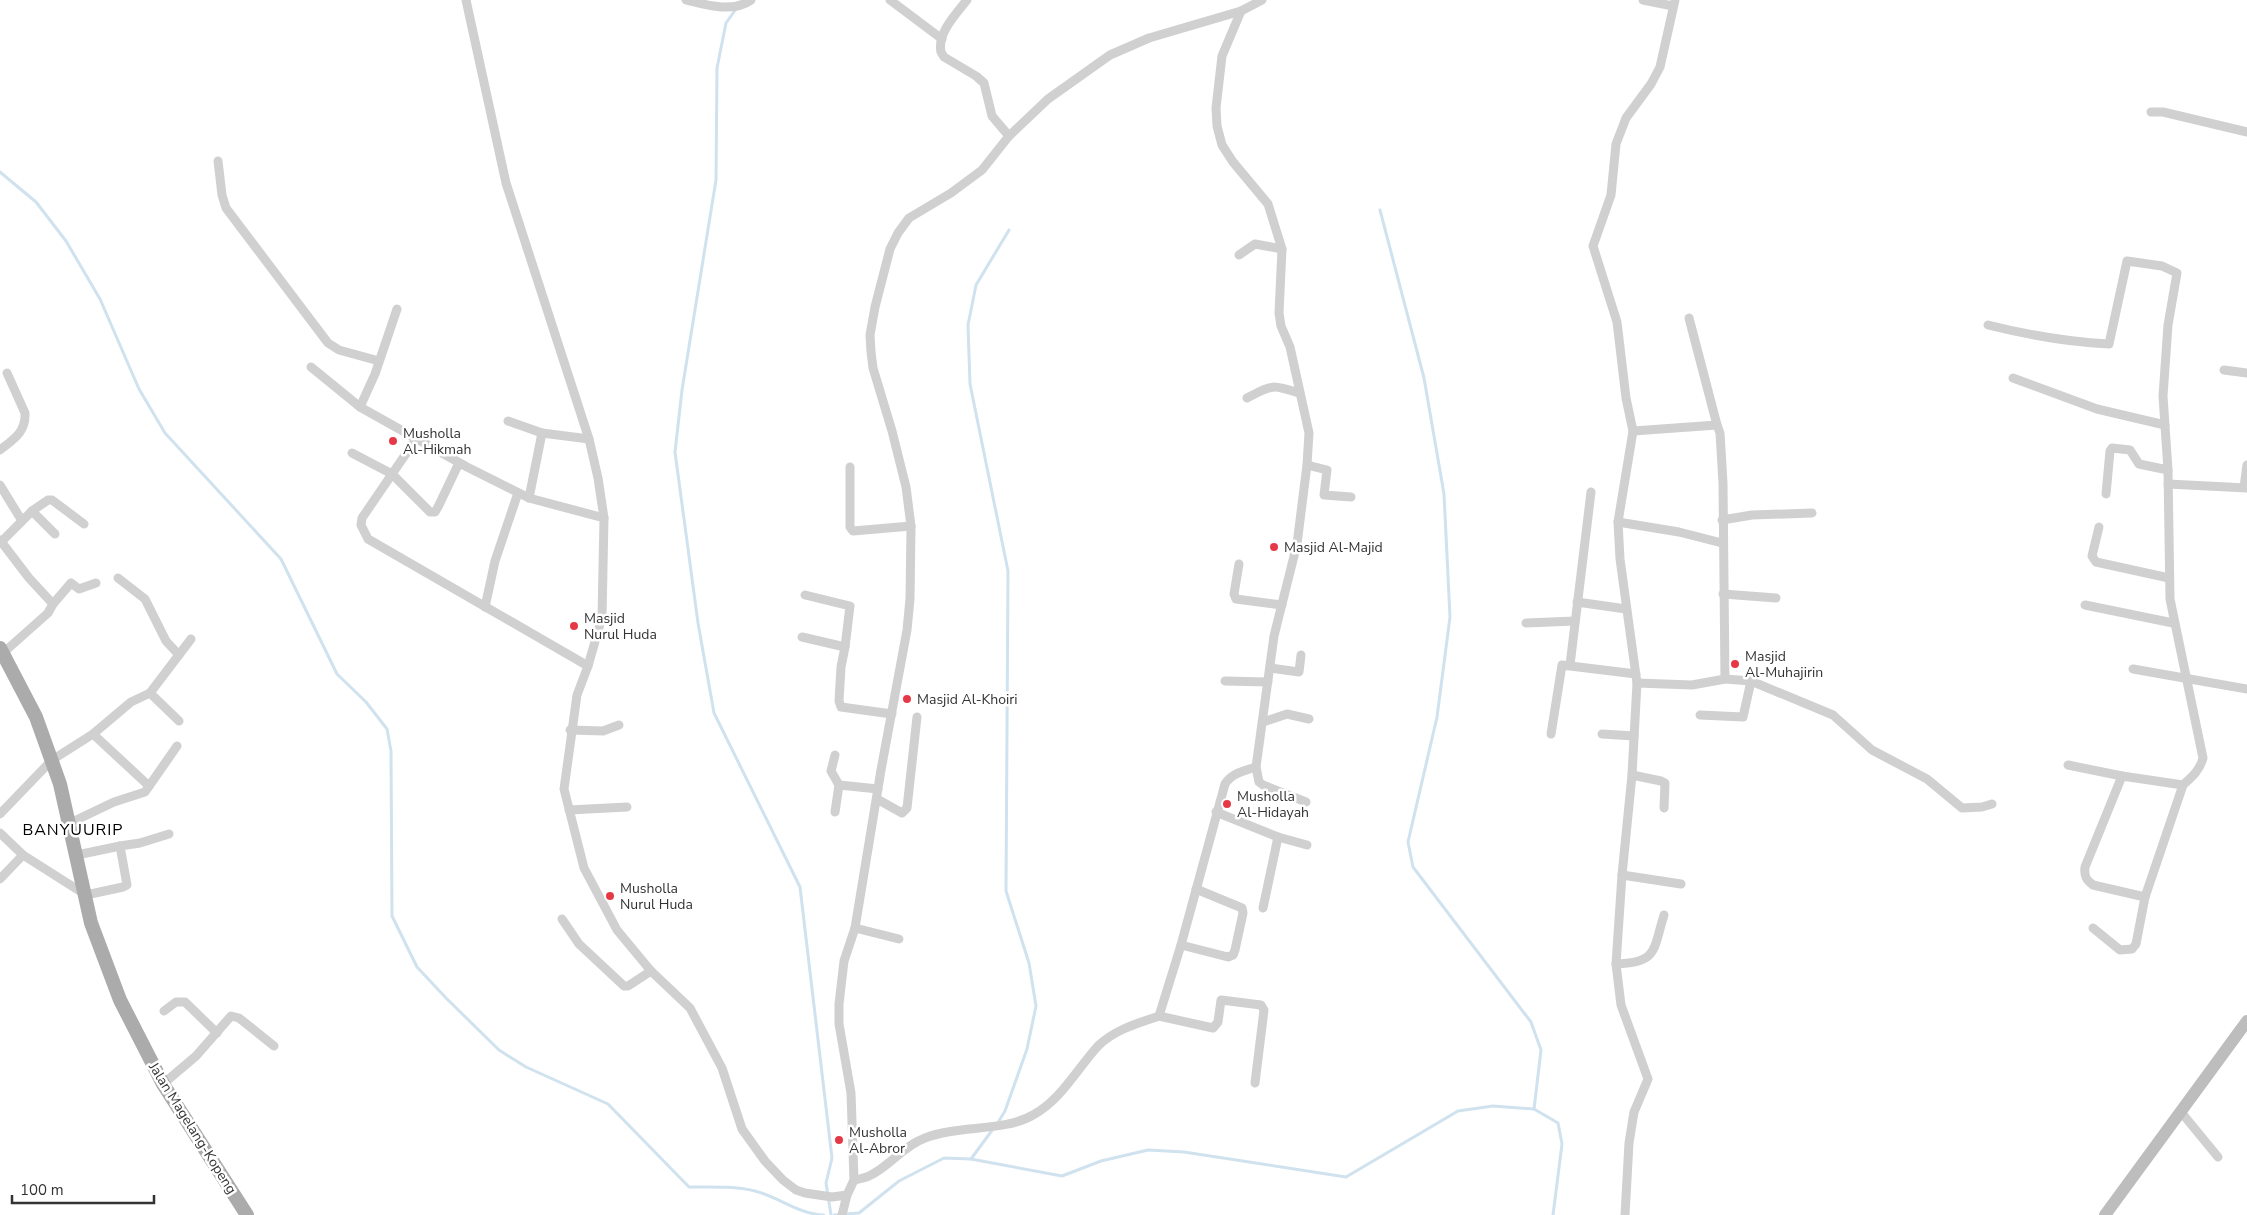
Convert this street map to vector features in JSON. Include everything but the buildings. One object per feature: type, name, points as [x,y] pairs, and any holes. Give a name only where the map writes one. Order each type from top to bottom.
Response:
[{"type":"main road","name":"Jalan Magelang-Kopeng","points":[[1,651],[36,716],[52,760],[70,824],[90,922],[120,1000],[163,1084],[247,1215]]},
{"type":"street","points":[[466,0],[506,183],[588,438],[598,478],[604,518],[602,617],[588,666],[577,695],[570,730],[564,789],[584,868],[618,930],[651,972],[690,1008],[722,1068],[742,1129],[753,1145],[783,1180],[796,1190],[820,1196],[847,1195]]},
{"type":"street","points":[[686,0],[725,7],[742,5],[751,0]]},
{"type":"street","points":[[890,0],[942,38]]},
{"type":"street","points":[[967,0],[953,16],[942,38],[940,48],[944,57],[976,76],[984,83],[992,116],[1008,136]]},
{"type":"street","points":[[842,1211],[854,1180],[851,1093],[839,1024],[844,961],[855,928],[878,789],[908,630],[911,526],[906,486],[873,368],[870,335],[880,279],[890,249],[898,233],[909,218],[951,193],[982,170],[1008,136],[1048,99],[1110,55],[1149,38],[1241,12],[1262,0]]},
{"type":"street","points":[[1625,1215],[1629,1143],[1634,1112],[1648,1079],[1621,1004],[1616,964],[1622,875],[1632,775],[1636,678],[1620,559],[1618,522],[1633,431],[1626,398],[1617,322],[1593,246],[1611,195],[1616,144],[1626,118],[1652,84],[1660,67],[1674,3],[1643,0]]},
{"type":"street","points":[[1241,12],[1222,56],[1216,108],[1217,126],[1222,145],[1233,162],[1268,204],[1282,249],[1281,326],[1290,346],[1309,433],[1308,464],[1297,544],[1274,636],[1256,767],[1259,782],[1263,785],[1306,802]]},
{"type":"street","points":[[2151,112],[2163,112],[2247,132]]},
{"type":"street","points":[[218,162],[222,195],[226,208],[328,343],[339,350],[380,361]]},
{"type":"street","points":[[1239,255],[1255,244],[1282,249]]},
{"type":"street","points":[[1988,325],[2036,336],[2080,343],[2109,344],[2127,261],[2162,266],[2177,273],[2168,325],[2163,396],[2168,470],[2170,578],[2174,623],[2203,758],[2201,766],[2183,786],[2145,897],[2136,944],[2132,949],[2120,950],[2093,928]]},
{"type":"street","points":[[360,407],[380,361],[397,308]]},
{"type":"street","points":[[1689,318],[1720,433],[1723,483],[1722,543],[1725,679]]},
{"type":"street","points":[[311,367],[360,407],[459,463],[529,498],[604,518]]},
{"type":"street","points":[[2224,370],[2247,373]]},
{"type":"street","points":[[0,450],[22,432],[26,420],[25,413],[7,373]]},
{"type":"street","points":[[2014,378],[2097,409],[2165,425]]},
{"type":"street","points":[[1247,398],[1269,386],[1277,386],[1299,393]]},
{"type":"street","points":[[508,421],[542,433],[588,438]]},
{"type":"street","points":[[1633,431],[1717,425]]},
{"type":"street","points":[[529,498],[542,433]]},
{"type":"street","points":[[416,439],[362,518],[361,525],[368,539],[588,666]]},
{"type":"street","points":[[2106,494],[2110,451],[2112,448],[2130,450],[2138,464],[2168,470]]},
{"type":"street","points":[[352,453],[392,474],[430,512],[435,512],[438,507],[459,463]]},
{"type":"street","points":[[1308,464],[1327,470],[1324,495],[1351,497]]},
{"type":"street","points":[[2168,484],[2245,487],[2247,465]]},
{"type":"street","points":[[850,467],[850,526],[853,531],[911,526]]},
{"type":"street","points":[[0,484],[22,521]]},
{"type":"street","points":[[1570,665],[1591,492]]},
{"type":"street","points":[[485,607],[495,561],[518,493]]},
{"type":"street","points":[[53,604],[29,578],[1,542],[45,500],[52,500],[84,524]]},
{"type":"street","points":[[32,511],[55,534]]},
{"type":"street","points":[[1722,520],[1752,515],[1812,513]]},
{"type":"street","points":[[1618,522],[1679,532],[1722,543]]},
{"type":"street","points":[[2099,527],[2092,556],[2096,562],[2170,578]]},
{"type":"street","points":[[1239,564],[1234,594],[1236,599],[1282,605]]},
{"type":"street","points":[[118,578],[145,599],[166,641],[179,655]]},
{"type":"street","points":[[1,651],[48,614],[53,604],[71,583],[79,589],[96,583]]},
{"type":"street","points":[[1723,594],[1776,598]]},
{"type":"street","points":[[805,595],[850,606],[841,667],[839,701],[841,706],[843,708],[892,714]]},
{"type":"street","points":[[1578,602],[1626,609]]},
{"type":"street","points":[[2085,605],[2174,623]]},
{"type":"street","points":[[1526,623],[1575,621]]},
{"type":"street","points":[[802,637],[845,647]]},
{"type":"street","points":[[0,814],[52,760],[92,734],[120,710],[150,693],[191,639]]},
{"type":"street","points":[[1270,668],[1299,672],[1301,654]]},
{"type":"street","points":[[1551,734],[1562,664],[1636,678],[1692,685],[1725,679],[1751,681],[1833,715],[1872,750],[1915,772],[1942,790],[1958,805],[1969,808],[1992,804]]},
{"type":"street","points":[[2133,669],[2247,689]]},
{"type":"street","points":[[1225,681],[1268,682]]},
{"type":"street","points":[[1700,716],[1743,717],[1751,681]]},
{"type":"street","points":[[150,693],[179,720]]},
{"type":"street","points":[[1262,722],[1287,714],[1309,718]]},
{"type":"street","points":[[877,799],[902,813],[907,808],[917,717]]},
{"type":"street","points":[[570,730],[603,731],[619,725]]},
{"type":"street","points":[[92,734],[149,786]]},
{"type":"street","points":[[1602,734],[1634,736]]},
{"type":"street","points":[[70,824],[114,802],[145,792],[177,746]]},
{"type":"street","points":[[835,755],[831,771],[839,785],[835,812]]},
{"type":"street","points":[[2068,765],[2183,786]]},
{"type":"street","points":[[1159,1016],[1225,784],[1229,778],[1256,767]]},
{"type":"street","points":[[1632,775],[1661,781],[1665,784],[1664,808]]},
{"type":"street","points":[[2122,776],[2085,867],[2084,875],[2093,885],[2145,897]]},
{"type":"street","points":[[839,785],[878,789]]},
{"type":"street","points":[[569,810],[627,807]]},
{"type":"street","points":[[1216,812],[1278,837],[1307,845]]},
{"type":"street","points":[[0,833],[23,855],[86,895],[127,885],[120,846]]},
{"type":"street","points":[[77,856],[140,843],[169,834]]},
{"type":"street","points":[[1262,908],[1278,837]]},
{"type":"street","points":[[0,878],[23,855]]},
{"type":"street","points":[[1622,875],[1681,884]]},
{"type":"street","points":[[1181,944],[1228,957],[1233,955],[1235,950],[1242,908],[1196,888]]},
{"type":"street","points":[[1616,964],[1634,963],[1644,960],[1652,953],[1664,915]]},
{"type":"street","points":[[562,919],[580,944],[624,986],[628,986],[651,972]]},
{"type":"street","points":[[855,928],[899,940]]},
{"type":"street","points":[[854,1180],[870,1176],[906,1148],[924,1138],[944,1132],[1005,1124],[1033,1116],[1055,1098],[1099,1046],[1113,1034],[1159,1016],[1213,1028],[1218,1022],[1221,1000],[1261,1005],[1264,1010],[1256,1083]]},
{"type":"street","points":[[164,1011],[176,1002],[185,1002],[217,1033]]},
{"type":"street","points":[[163,1084],[196,1056],[228,1018],[233,1016],[239,1018],[274,1046]]},
{"type":"street","points":[[2104,1215],[2247,1021]]},
{"type":"street","points":[[2181,1112],[2218,1157]]},
{"type":"waterway","points":[[736,9],[726,23],[717,68],[716,180],[682,390],[675,452],[698,623],[714,713],[800,887],[832,1158],[826,1183],[831,1215]]},
{"type":"waterway","points":[[0,172],[36,202],[66,241],[100,299],[139,389],[165,433],[281,559],[337,674],[366,702],[387,729],[391,751],[392,916],[417,967],[499,1050],[526,1067],[608,1104],[689,1187],[747,1189],[772,1197],[797,1209],[824,1215]]},
{"type":"waterway","points":[[1380,210],[1424,378],[1444,494],[1450,617],[1437,717],[1408,842],[1413,867],[1531,1022],[1541,1050],[1534,1109]]},
{"type":"waterway","points":[[997,1124],[1005,1111],[1027,1049],[1036,1006],[1029,963],[1006,891],[1008,571],[970,384],[968,325],[976,285],[1009,230]]},
{"type":"waterway","points":[[834,1215],[859,1213],[899,1181],[944,1158],[971,1159],[1062,1176],[1101,1161],[1148,1150],[1184,1152],[1346,1177],[1458,1111],[1493,1106],[1534,1109],[1558,1123],[1562,1144],[1553,1215]]},
{"type":"waterway","points":[[971,1159],[993,1129]]},
{"type":"place","name":"Musholla Al-Hikmah","points":[[393,441]]},
{"type":"place","name":"Masjid Al-Majid","points":[[1274,547]]},
{"type":"place","name":"Masjid Nurul Huda","points":[[574,626]]},
{"type":"place","name":"Masjid Al-Muhajirin","points":[[1735,664]]},
{"type":"place","name":"Masjid Al-Khoiri","points":[[907,699]]},
{"type":"place","name":"Musholla Al-Hidayah","points":[[1227,804]]},
{"type":"place","name":"Musholla Nurul Huda","points":[[610,896]]},
{"type":"place","name":"Musholla Al-Abror","points":[[839,1140]]},
{"type":"district","name":"BANYUURIP","points":[[73,829]]}]
